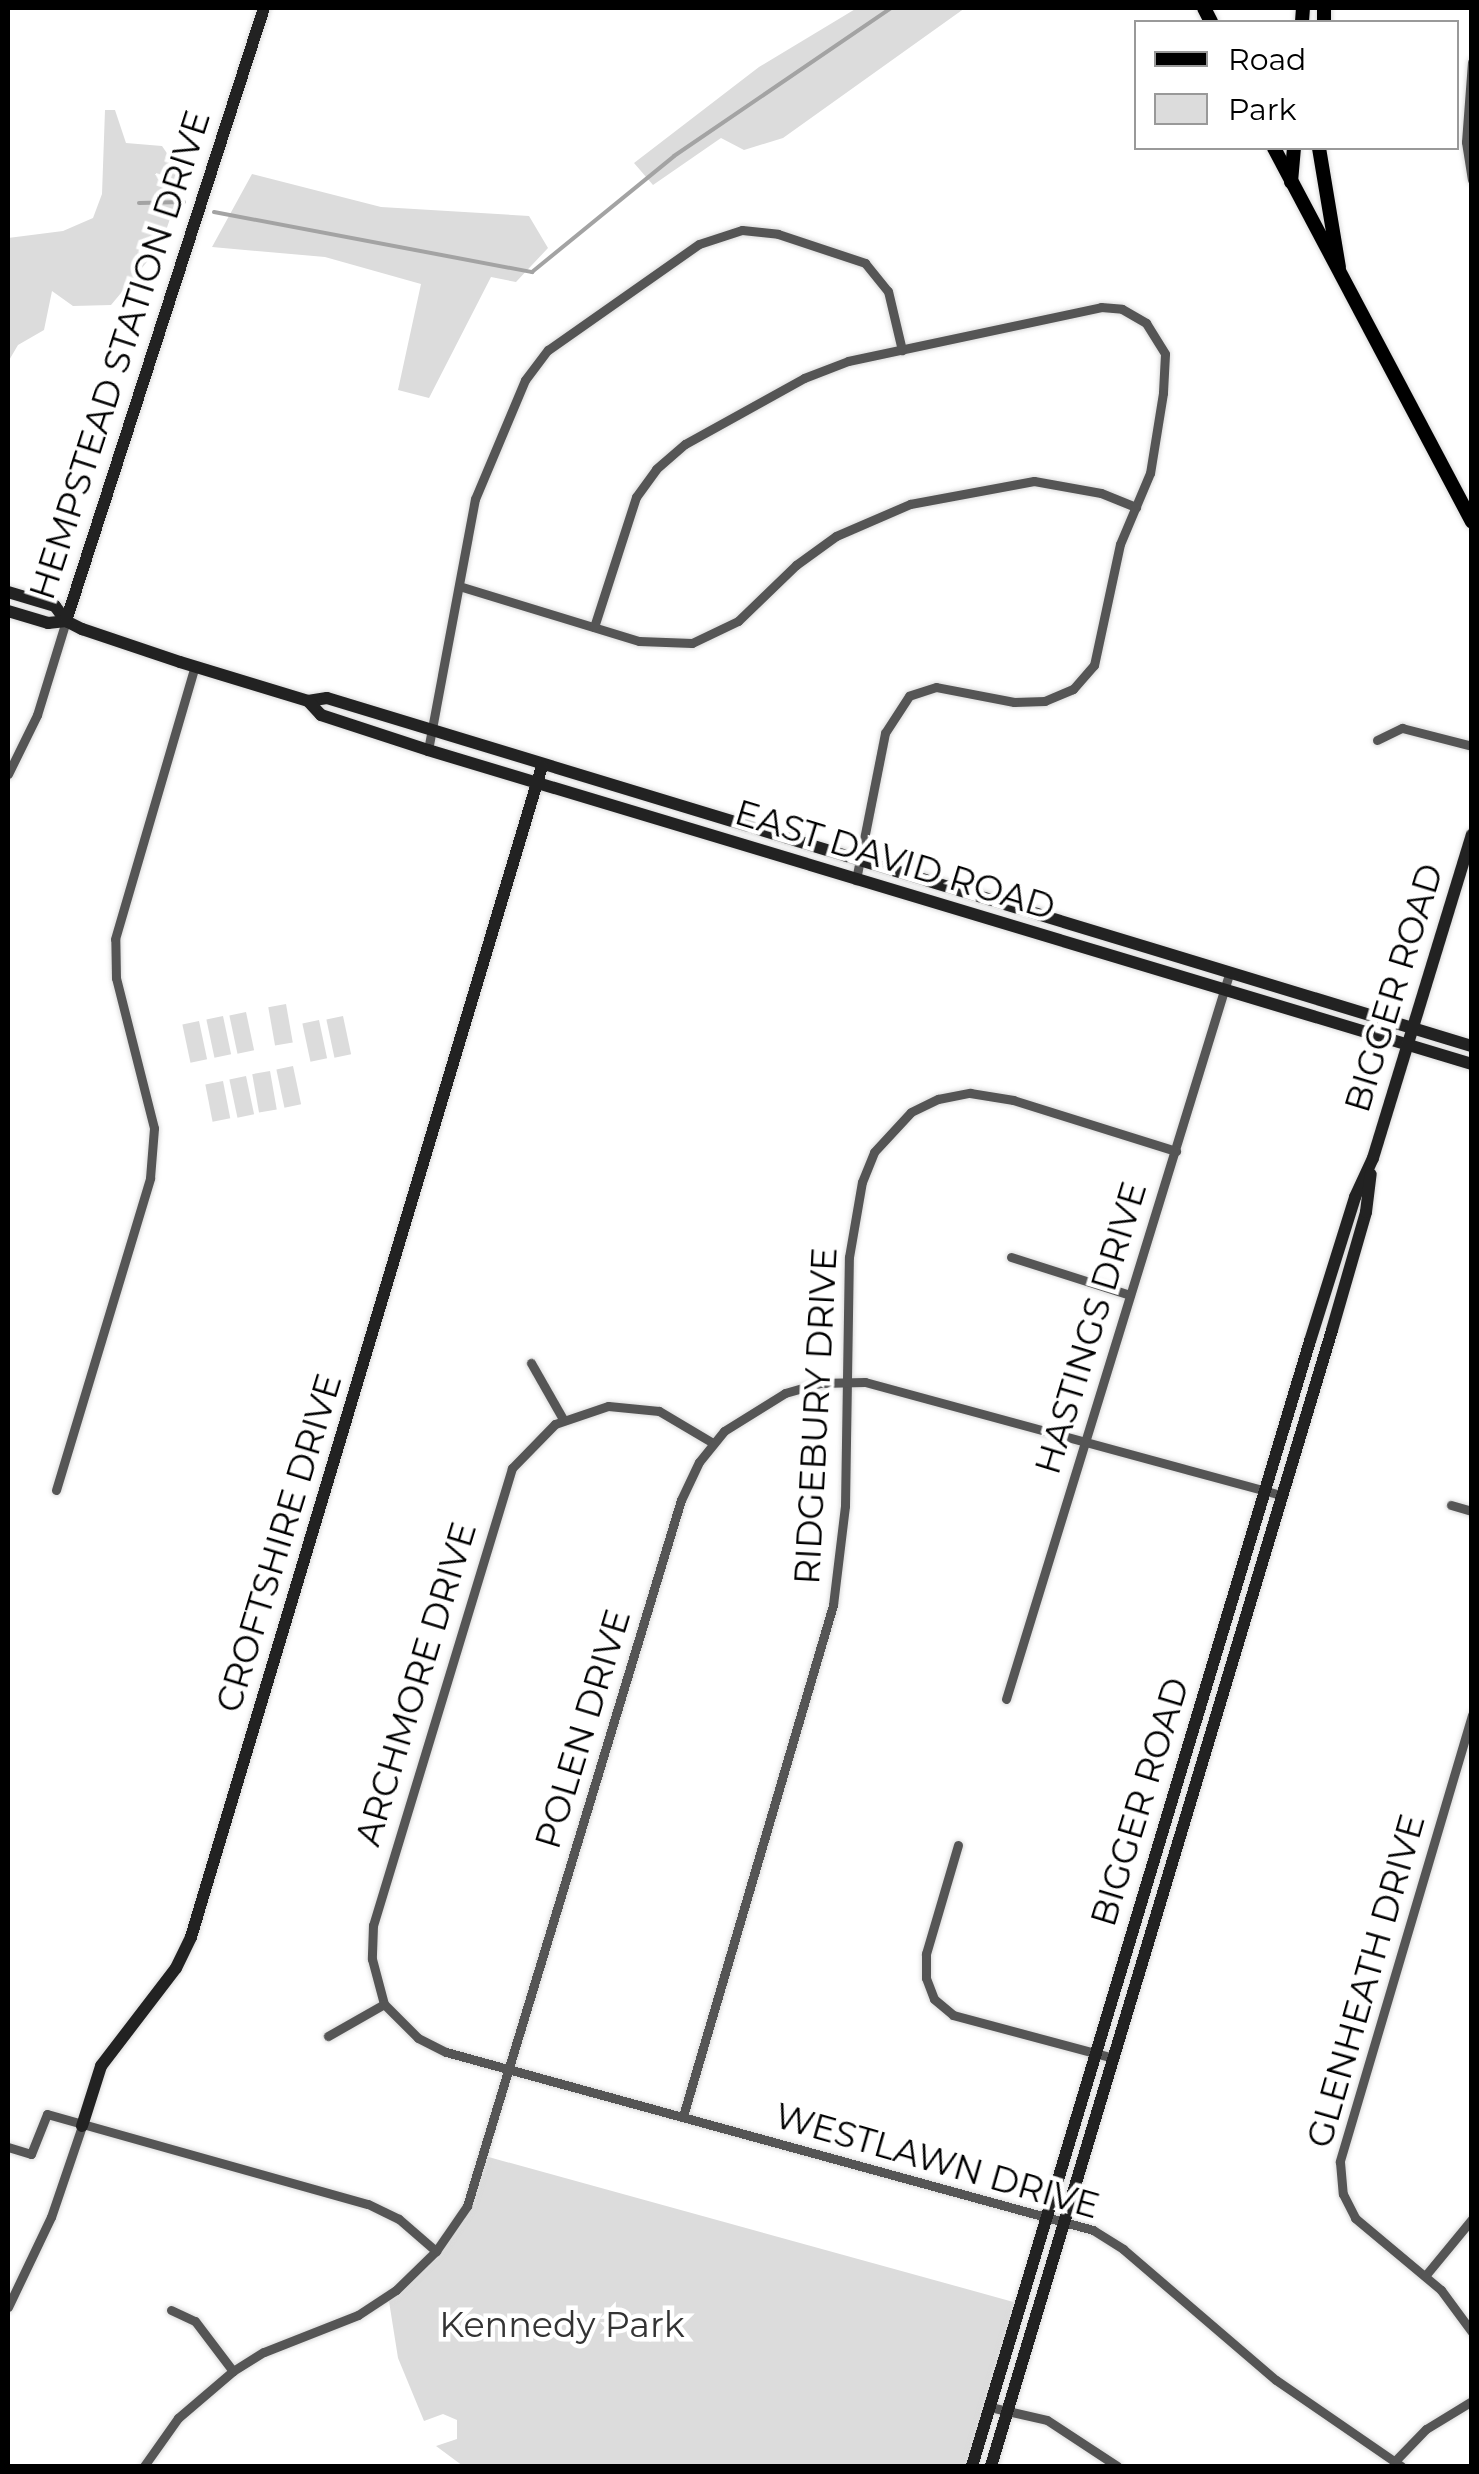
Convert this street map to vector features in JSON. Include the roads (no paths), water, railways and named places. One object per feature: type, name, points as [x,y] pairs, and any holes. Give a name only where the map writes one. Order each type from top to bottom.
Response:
[{"type":"main road","points":[[1275,150],[1472,522]]},
{"type":"main road","points":[[1291,184],[1294,150]]},
{"type":"main road","points":[[1319,150],[1342,282]]},
{"type":"street","name":"HEMPSTEAD STATION DRIVE","points":[[8,774],[37,715],[264,8]]},
{"type":"street","points":[[1472,62],[1466,142],[1472,180]]},
{"type":"street","points":[[428,750],[484,474],[536,364],[572,330],[699,244],[729,232],[751,230],[778,234],[860,260],[888,291],[902,350]]},
{"type":"street","points":[[594,627],[636,497],[673,452],[804,378],[848,361],[1091,308],[1111,307],[1132,313],[1158,340],[1166,366],[1150,473],[1120,544],[1103,636],[1089,672],[1073,689],[1045,702],[1014,702],[936,687],[909,696],[885,733],[856,880]]},
{"type":"street","points":[[459,586],[658,644],[706,639],[738,621],[813,551],[854,526],[910,504],[1034,481],[1101,493],[1136,506]]},
{"type":"street","name":"EAST DAVID ROAD","points":[[8,592],[55,606],[66,622]]},
{"type":"street","name":"EAST DAVID ROAD","points":[[8,611],[48,623],[66,622],[308,701],[326,698],[1472,1046]]},
{"type":"street","points":[[56,1490],[150,1178],[154,1128],[116,978],[115,939],[194,666]]},
{"type":"street","name":"EAST DAVID ROAD","points":[[308,701],[321,715],[537,784],[1472,1064]]},
{"type":"street","points":[[1377,740],[1402,728],[1472,746]]},
{"type":"street","name":"CROFTSHIRE DRIVE","points":[[8,2307],[10,2287],[51,2218],[101,2066],[176,1968],[191,1937],[542,766]]},
{"type":"street","name":"BIGGER ROAD","points":[[972,2466],[1265,1490],[1472,835]]},
{"type":"street","name":"HASTINGS DRIVE","points":[[1006,1700],[1230,974]]},
{"type":"street","name":"RIDGEBURY DRIVE","points":[[683,2116],[833,1606],[846,1506],[849,1258],[862,1182],[882,1139],[911,1112],[956,1095],[992,1095],[1176,1151]]},
{"type":"street","name":"BIGGER ROAD","points":[[991,2466],[1366,1212],[1373,1158]]},
{"type":"street","points":[[1012,1257],[1130,1295]]},
{"type":"street","points":[[531,1362],[563,1419]]},
{"type":"street","name":"POLEN DRIVE","points":[[144,2466],[178,2418],[233,2371],[264,2352],[378,2303],[436,2251],[476,2185],[681,1500],[713,1443],[740,1417],[785,1393],[846,1382],[894,1388],[1281,1495]]},
{"type":"street","name":"ARCHMORE DRIVE","points":[[384,2004],[372,1959],[372,1926],[512,1468],[539,1436],[563,1419],[593,1408],[643,1407],[676,1418],[713,1443]]},
{"type":"street","points":[[1451,1505],[1472,1511]]},
{"type":"street","name":"GLENHEATH DRIVE","points":[[1472,1716],[1340,2162],[1343,2194],[1355,2218],[1456,2306],[1472,2332]]},
{"type":"street","points":[[958,1845],[926,1954],[926,1978],[934,1999],[952,2014],[1113,2058]]},
{"type":"street","points":[[328,2036],[384,2004],[404,2026],[432,2046],[508,2070]]},
{"type":"street","name":"WESTLAWN DRIVE","points":[[508,2070],[1048,2217],[1110,2240],[1276,2380],[1398,2464]]},
{"type":"street","points":[[8,2147],[31,2154],[47,2114],[368,2204],[399,2219],[436,2251]]},
{"type":"street","points":[[1425,2276],[1472,2219]]},
{"type":"street","points":[[171,2310],[195,2321],[233,2371]]},
{"type":"street","points":[[1398,2464],[1426,2429],[1472,2402]]},
{"type":"street","points":[[990,2407],[1063,2428],[1117,2466]]},
{"type":"waterway","points":[[214,212],[532,272],[674,156],[891,8]]},
{"type":"waterway","points":[[139,203],[184,202]]},
{"type":"park label","name":"Kennedy Park","points":[[562,2325]]}]
